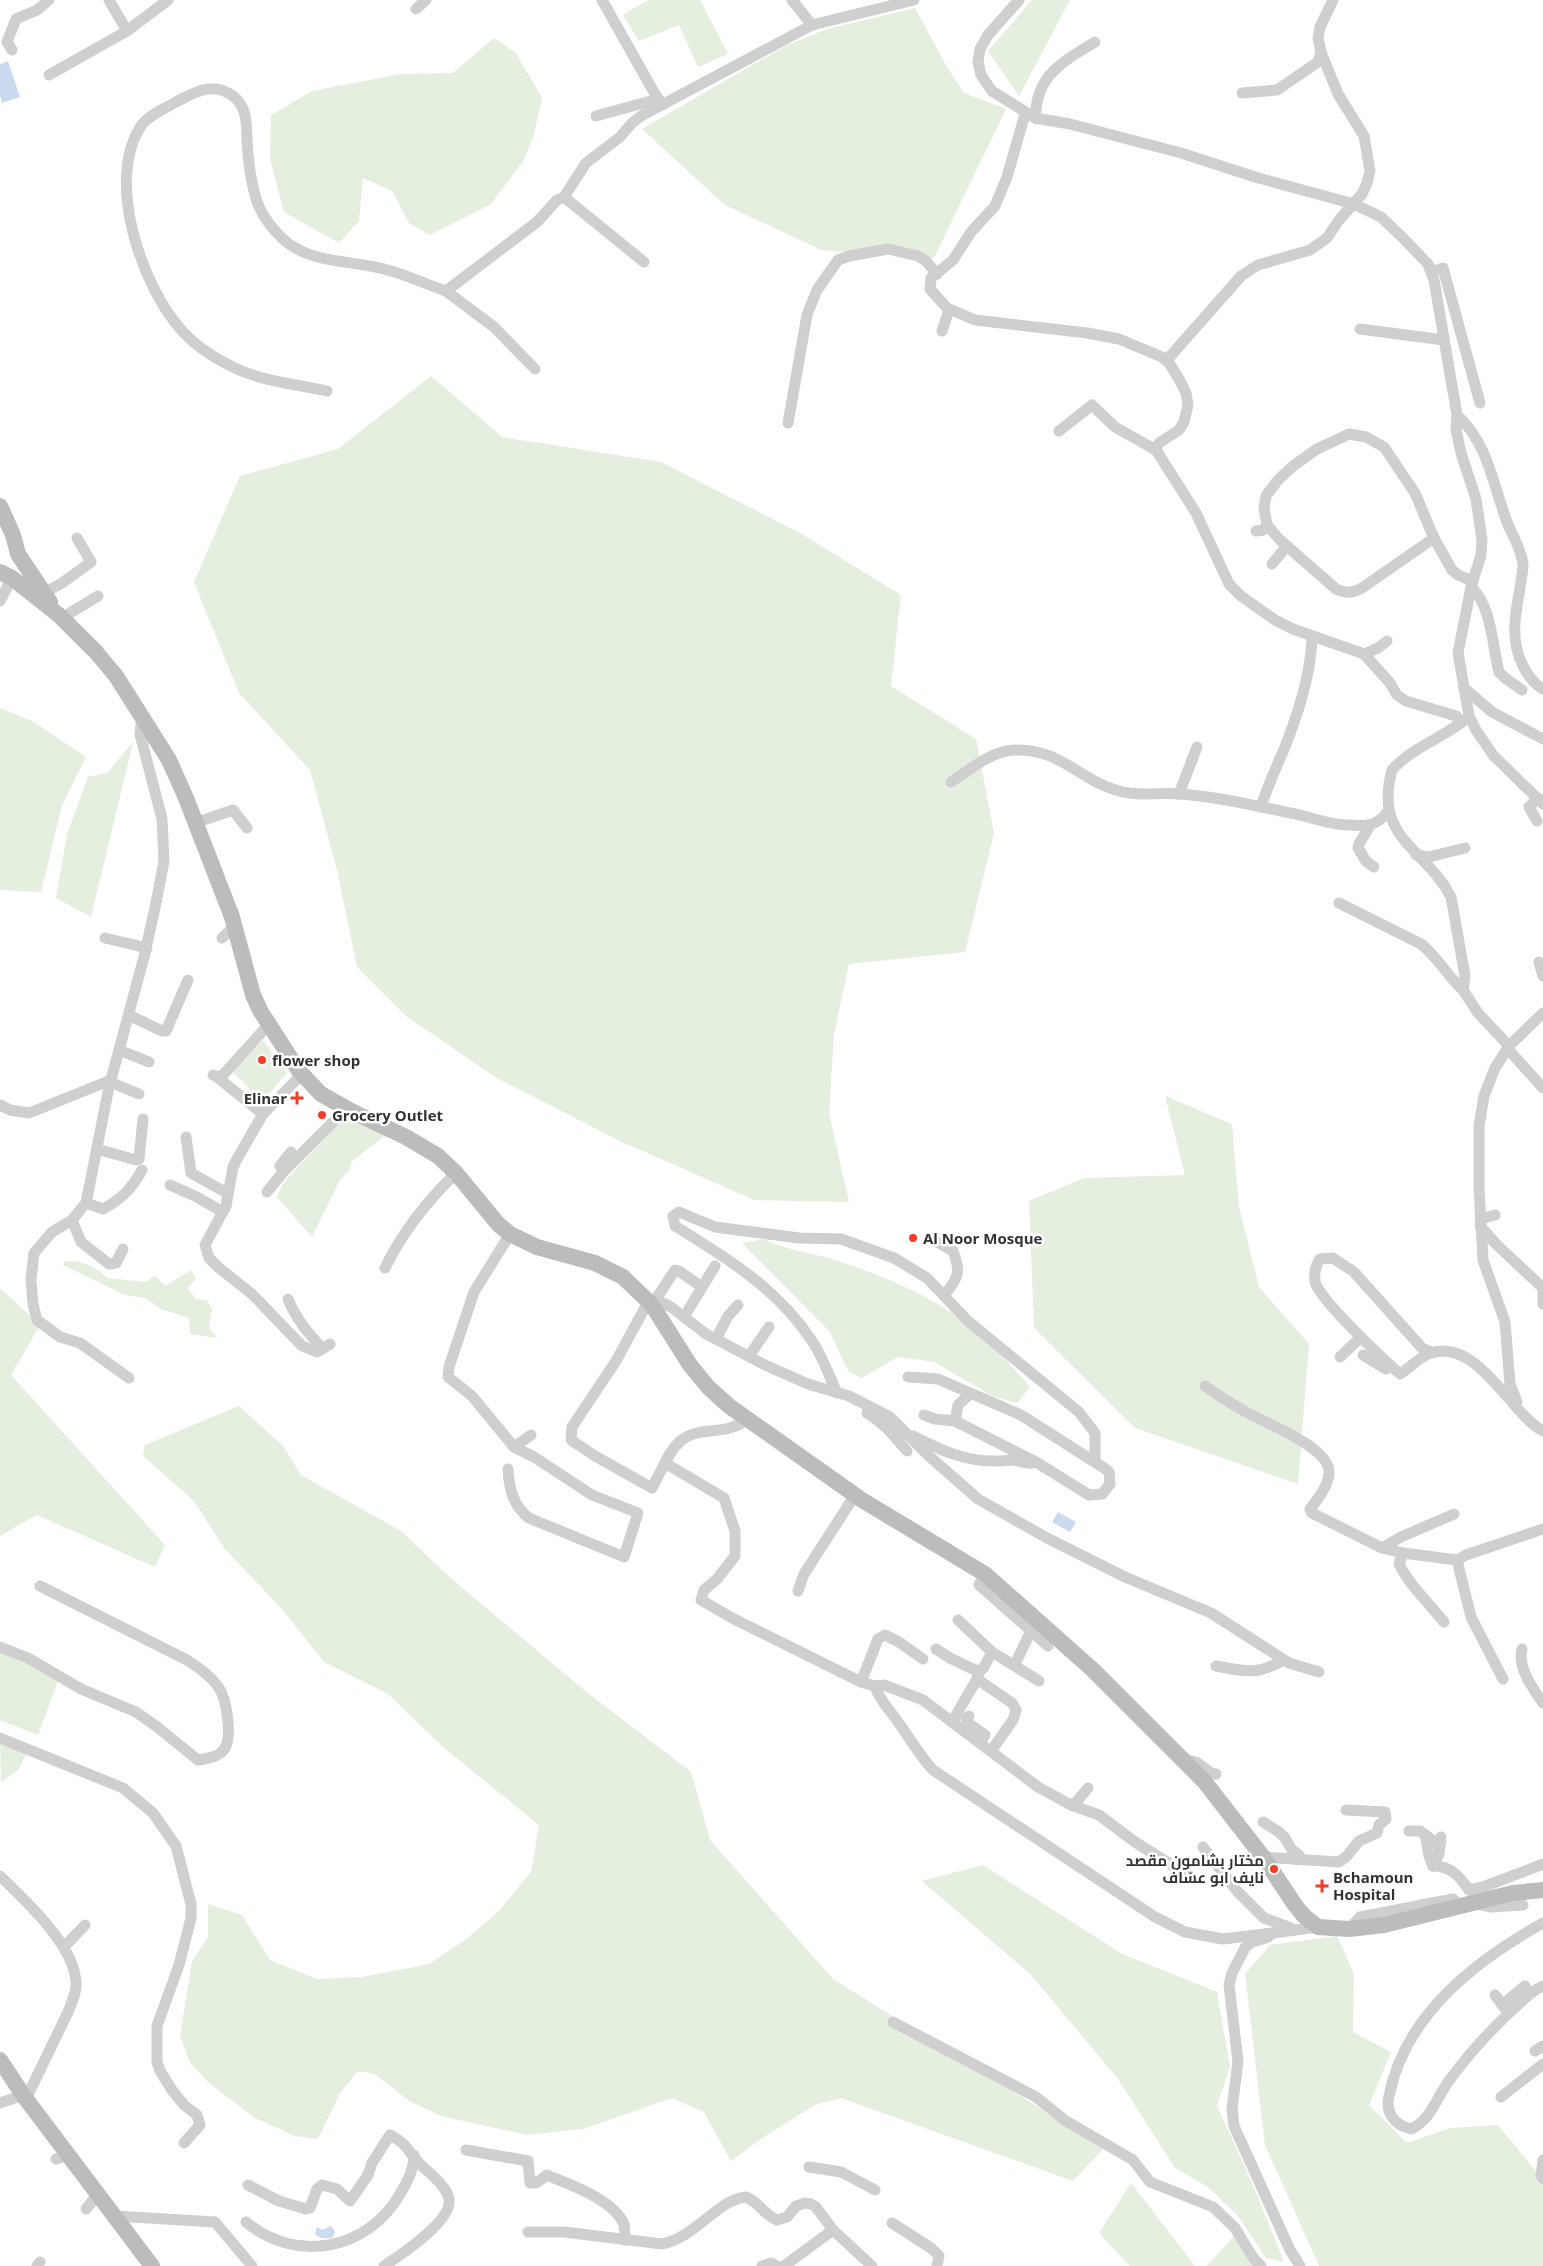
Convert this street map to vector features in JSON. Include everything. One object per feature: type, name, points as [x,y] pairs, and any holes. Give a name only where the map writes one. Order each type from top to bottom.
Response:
[{"type":"main road","points":[[0,506],[13,535],[18,554],[61,617],[111,670],[138,723],[168,760],[196,823],[235,926],[254,995],[269,1024],[302,1074],[321,1094],[430,1150],[456,1173],[498,1224],[510,1234],[537,1247],[583,1254],[623,1277],[652,1306],[685,1358],[702,1380],[746,1420],[855,1495],[985,1574],[1093,1670],[1204,1781],[1263,1856],[1295,1905],[1304,1916],[1318,1927],[1349,1929],[1384,1925],[1521,1892],[1543,1890]]},
{"type":"main road","points":[[18,554],[6,575],[61,617]]},
{"type":"main road","points":[[0,2060],[61,2156],[98,2194],[152,2266]]},
{"type":"street","points":[[12,50],[7,42],[16,19],[37,10],[49,0]]},
{"type":"street","points":[[109,0],[126,31]]},
{"type":"street","points":[[49,75],[126,31],[168,0]]},
{"type":"street","points":[[416,8],[426,0]]},
{"type":"street","points":[[602,0],[660,101]]},
{"type":"street","points":[[792,0],[812,25]]},
{"type":"street","points":[[446,291],[521,235],[557,200],[564,197],[571,183],[586,163],[620,137],[632,123],[660,101],[812,25],[914,0]]},
{"type":"street","points":[[1019,0],[984,42],[978,62],[981,75],[992,92],[1030,116],[1070,124],[1174,151],[1255,177],[1354,204],[1380,217],[1423,258],[1432,272],[1457,415],[1456,429],[1460,452],[1476,499],[1482,540],[1482,556],[1472,584],[1458,641],[1465,720]]},
{"type":"street","points":[[1167,360],[1241,276],[1258,265],[1292,257],[1319,245],[1327,238],[1339,220],[1354,204],[1367,184],[1370,171],[1367,148],[1361,128],[1338,94],[1321,52],[1318,38],[1320,27],[1333,0]]},
{"type":"street","points":[[1095,42],[1068,59],[1047,79],[1030,116],[995,206],[971,232],[953,260],[931,278],[930,289],[940,303],[949,310],[975,320],[989,324],[1087,333],[1119,339],[1144,348],[1167,360],[1186,393],[1188,412],[1182,426],[1159,443],[1156,450]]},
{"type":"street","points":[[1242,93],[1277,90],[1318,62],[1321,52]]},
{"type":"street","points":[[328,391],[259,377],[230,366],[195,343],[182,331],[159,299],[145,274],[138,250],[127,186],[128,158],[142,124],[172,104],[198,91],[207,89],[224,91],[237,99],[245,112],[250,169],[259,208],[268,222],[285,240],[318,257],[386,269],[446,291],[494,327],[535,369]]},
{"type":"street","points":[[596,116],[660,101]]},
{"type":"street","points":[[564,197],[644,262]]},
{"type":"street","points":[[788,423],[807,315],[817,290],[838,260],[849,256],[888,249],[918,256],[926,261],[937,274]]},
{"type":"street","points":[[1432,272],[1442,268],[1480,403]]},
{"type":"street","points":[[942,331],[949,310]]},
{"type":"street","points":[[1360,329],[1444,340]]},
{"type":"street","points":[[1059,431],[1092,405],[1115,427],[1156,450],[1196,513],[1229,584],[1241,596],[1275,620],[1312,636],[1364,654],[1390,683],[1397,695],[1406,701],[1465,720],[1476,730],[1493,755],[1540,801],[1529,807],[1537,821]]},
{"type":"street","points":[[1457,415],[1464,421],[1479,444],[1490,467],[1504,513],[1522,559],[1522,574],[1513,624],[1515,647],[1531,680],[1543,688]]},
{"type":"street","points":[[1434,538],[1352,593],[1344,593],[1336,589],[1287,546],[1267,525],[1264,508],[1266,496],[1278,480],[1306,456],[1349,434],[1366,437],[1384,447],[1415,493],[1434,538],[1452,570],[1472,584],[1479,594],[1499,672],[1522,690]]},
{"type":"street","points":[[1256,531],[1262,530],[1267,525]]},
{"type":"street","points":[[44,593],[62,583],[91,562],[77,538]]},
{"type":"street","points":[[1272,564],[1287,546]]},
{"type":"street","points":[[0,601],[6,575]]},
{"type":"street","points":[[61,617],[98,596]]},
{"type":"street","points":[[1261,807],[1269,780],[1291,732],[1309,668],[1312,636]]},
{"type":"street","points":[[1364,654],[1378,648],[1387,641]]},
{"type":"street","points":[[1463,687],[1492,712],[1543,739]]},
{"type":"street","points":[[951,782],[1007,750],[1027,750],[1048,754],[1117,791],[1140,794],[1179,794],[1261,807],[1346,825],[1370,825],[1382,820],[1388,811],[1392,770],[1408,756],[1465,720]]},
{"type":"street","points":[[129,1378],[80,1342],[60,1337],[37,1320],[33,1304],[31,1280],[34,1253],[52,1232],[72,1220],[86,1203],[110,1081],[147,948],[162,876],[164,843],[159,803],[138,723]]},
{"type":"street","points":[[1179,794],[1198,746]]},
{"type":"street","points":[[196,823],[233,810],[247,828]]},
{"type":"street","points":[[1388,811],[1396,830],[1416,856],[1443,884],[1451,897],[1465,976],[1463,990]]},
{"type":"street","points":[[1370,825],[1359,841],[1358,848],[1366,861],[1374,867]]},
{"type":"street","points":[[1416,856],[1429,857],[1466,848]]},
{"type":"street","points":[[1339,903],[1401,927],[1429,950],[1445,973],[1463,990],[1478,1013],[1543,1088]]},
{"type":"street","points":[[222,938],[235,926]]},
{"type":"street","points":[[105,938],[147,948]]},
{"type":"street","points":[[1539,962],[1543,976]]},
{"type":"street","points":[[128,1018],[166,1031],[188,980]]},
{"type":"street","points":[[1543,1013],[1508,1047],[1489,1081],[1480,1111],[1478,1156],[1483,1260],[1507,1334],[1506,1386],[1520,1412],[1534,1426],[1543,1431]]},
{"type":"street","points":[[128,1018],[160,1037]]},
{"type":"street","points":[[263,1114],[215,1076],[223,1075],[269,1024]]},
{"type":"street","points":[[119,1050],[149,1062]]},
{"type":"street","points":[[288,1299],[293,1311],[306,1331],[326,1346],[317,1352],[302,1346],[253,1295],[209,1258],[205,1245],[223,1212],[236,1159],[263,1114],[302,1074]]},
{"type":"street","points":[[0,1104],[10,1110],[29,1114],[110,1081],[139,1094]]},
{"type":"street","points":[[267,1192],[284,1171],[334,1121],[350,1110]]},
{"type":"street","points":[[97,1150],[136,1160],[139,1158],[143,1119]]},
{"type":"street","points":[[186,1137],[191,1173],[227,1193]]},
{"type":"street","points":[[284,1171],[280,1166],[291,1152]]},
{"type":"street","points":[[86,1203],[103,1209],[118,1208],[142,1170]]},
{"type":"street","points":[[385,1268],[392,1254],[417,1218],[438,1191],[456,1173]]},
{"type":"street","points":[[170,1185],[196,1196],[223,1212]]},
{"type":"street","points":[[907,1452],[897,1437],[879,1420],[842,1400],[834,1392],[812,1342],[776,1296],[732,1261],[675,1226],[673,1216],[679,1212],[715,1227],[799,1238],[842,1239],[894,1258],[928,1278],[968,1321],[1079,1412],[1095,1432],[1095,1461]]},
{"type":"street","points":[[1480,1222],[1495,1215]]},
{"type":"street","points":[[72,1220],[81,1242],[109,1264],[116,1263],[123,1249]]},
{"type":"street","points":[[1480,1222],[1497,1245],[1543,1288]]},
{"type":"street","points":[[508,1470],[508,1488],[521,1512],[529,1518],[624,1557],[638,1513],[592,1495],[534,1457],[514,1447],[472,1396],[448,1377],[449,1367],[474,1292],[510,1234]]},
{"type":"street","points":[[932,1239],[953,1250],[959,1266],[955,1283],[944,1295]]},
{"type":"street","points":[[1398,1372],[1372,1350],[1325,1298],[1316,1283],[1315,1265],[1320,1260],[1326,1257],[1333,1258],[1354,1272],[1422,1348],[1433,1353]]},
{"type":"street","points":[[684,1317],[715,1266]]},
{"type":"street","points":[[702,1286],[675,1270],[572,1427],[571,1440],[594,1456],[652,1488],[665,1463],[679,1442],[687,1435],[737,1427],[746,1420]]},
{"type":"street","points":[[1543,1292],[1541,1296],[1543,1304]]},
{"type":"street","points":[[652,1306],[663,1304],[716,1339],[794,1379],[849,1396],[890,1417],[924,1451],[978,1499],[1082,1557],[1211,1613],[1283,1660],[1320,1672]]},
{"type":"street","points":[[716,1339],[728,1316],[738,1305]]},
{"type":"street","points":[[749,1356],[769,1327]]},
{"type":"street","points":[[1340,1357],[1361,1337]]},
{"type":"street","points":[[1363,1355],[1384,1368],[1400,1374],[1428,1354],[1440,1352],[1461,1355],[1506,1386]]},
{"type":"street","points":[[908,1376],[938,1379],[1021,1415],[1095,1461],[1109,1472],[1110,1478],[1107,1489],[1096,1496],[1089,1495],[1036,1462],[955,1421],[935,1419],[924,1414]]},
{"type":"street","points":[[1205,1386],[1245,1411],[1294,1436],[1322,1457],[1330,1471],[1321,1493],[1310,1509],[1312,1513],[1382,1548],[1402,1553],[1457,1560],[1466,1554],[1543,1529]]},
{"type":"street","points":[[955,1421],[958,1405],[970,1394]]},
{"type":"street","points":[[907,1432],[946,1453],[971,1459],[1014,1460],[1026,1464],[1036,1462]]},
{"type":"street","points":[[514,1447],[531,1435]]},
{"type":"street","points":[[665,1463],[724,1498],[735,1531],[735,1556],[717,1579],[704,1590],[701,1600],[734,1619],[861,1682],[875,1686],[884,1685],[923,1700],[1038,1787],[1071,1804],[1099,1815],[1135,1842],[1189,1876]]},
{"type":"street","points":[[798,1591],[804,1574],[855,1495]]},
{"type":"street","points":[[1382,1548],[1401,1537],[1454,1514]]},
{"type":"street","points":[[1402,1553],[1399,1564],[1406,1578],[1444,1622]]},
{"type":"street","points":[[1457,1560],[1471,1617],[1503,1679]]},
{"type":"street","points":[[985,1574],[979,1585],[1048,1646]]},
{"type":"street","points":[[0,1647],[28,1658],[81,1689],[136,1712],[198,1760],[220,1754],[225,1748],[228,1728],[225,1704],[220,1689],[208,1675],[187,1660],[40,1586]]},
{"type":"street","points":[[958,1620],[992,1652],[1039,1681]]},
{"type":"street","points":[[1016,1662],[1031,1631]]},
{"type":"street","points":[[861,1682],[878,1639],[885,1635],[900,1642],[923,1659]]},
{"type":"street","points":[[936,1649],[978,1675],[1012,1703],[1016,1710],[1013,1720],[991,1751]]},
{"type":"street","points":[[1522,1650],[1522,1662],[1526,1675],[1543,1703]]},
{"type":"street","points":[[952,1722],[992,1652]]},
{"type":"street","points":[[1216,1666],[1251,1672],[1271,1667],[1283,1660]]},
{"type":"street","points":[[875,1686],[877,1696],[898,1722],[924,1760],[942,1777],[1155,1917],[1185,1932],[1223,1938],[1318,1927]]},
{"type":"street","points":[[969,1716],[966,1720],[968,1723],[985,1736],[980,1744]]},
{"type":"street","points":[[0,1738],[123,1788],[153,1813],[176,1846],[192,1904],[191,1918],[184,1949],[160,2016],[156,2035],[157,2062],[160,2072],[184,2105],[197,2116],[200,2125],[184,2143]]},
{"type":"street","points":[[1182,1758],[1196,1762],[1211,1773],[1216,1774]]},
{"type":"street","points":[[1071,1804],[1077,1801],[1088,1788]]},
{"type":"street","points":[[1263,1856],[1339,1862],[1346,1857],[1359,1841],[1377,1833],[1379,1825],[1386,1819],[1385,1812],[1346,1810]]},
{"type":"street","points":[[1263,1822],[1285,1838],[1292,1850],[1298,1855],[1297,1860]]},
{"type":"street","points":[[1409,1831],[1420,1831],[1426,1838],[1433,1866]]},
{"type":"street","points":[[1426,1838],[1440,1841],[1439,1854],[1433,1866]]},
{"type":"street","points":[[1203,1847],[1231,1884],[1258,1913],[1270,1921],[1292,1929]]},
{"type":"street","points":[[1433,1866],[1448,1868],[1457,1873],[1469,1890],[1483,1887],[1543,1864]]},
{"type":"street","points":[[0,1876],[59,1939],[74,1969],[76,1983],[74,1997],[24,2097],[0,2103]]},
{"type":"street","points":[[1467,1904],[1483,1887]]},
{"type":"street","points":[[1467,1904],[1491,1907],[1523,1905]]},
{"type":"street","points":[[1525,1986],[1450,2079],[1432,2109],[1420,2123],[1411,2129],[1400,2125],[1392,2119],[1387,2102],[1390,2088],[1399,2061],[1419,2024],[1430,2010],[1480,1962],[1543,1923]]},
{"type":"street","points":[[64,1947],[84,1924]]},
{"type":"street","points":[[1273,1933],[1268,1937],[1250,1943],[1245,1948],[1232,1973],[1229,1984],[1238,2061],[1232,2116],[1240,2141],[1290,2250],[1300,2266]]},
{"type":"street","points":[[1506,2009],[1543,1986]]},
{"type":"street","points":[[1495,1995],[1506,2009]]},
{"type":"street","points":[[893,2022],[1044,2102],[1066,2121],[1133,2160],[1150,2182],[1213,2207],[1235,2228],[1260,2266]]},
{"type":"street","points":[[1501,2098],[1543,2064]]},
{"type":"street","points":[[248,2185],[279,2201],[306,2209],[310,2208],[317,2189],[322,2185],[337,2190],[350,2200],[368,2175],[372,2163],[390,2135],[403,2142],[446,2193],[449,2206],[446,2214],[433,2229],[384,2266]]},
{"type":"street","points":[[466,2150],[528,2161],[530,2183],[536,2183],[547,2175],[584,2191],[608,2205],[624,2225],[625,2240]]},
{"type":"street","points":[[246,2222],[277,2240],[295,2245],[310,2248],[334,2244],[370,2228],[385,2214],[405,2186],[414,2164],[414,2155]]},
{"type":"street","points":[[1543,2160],[1541,2176],[1543,2179]]},
{"type":"street","points":[[808,2167],[840,2172],[875,2190]]},
{"type":"street","points":[[86,2208],[98,2194]]},
{"type":"street","points":[[528,2232],[564,2232],[662,2244],[676,2241],[733,2200],[746,2196],[756,2202],[771,2218],[777,2220],[787,2217],[796,2206],[805,2203],[811,2204],[816,2207],[832,2230],[872,2266]]},
{"type":"street","points":[[115,2216],[215,2222],[252,2266]]},
{"type":"street","points":[[892,2223],[939,2256],[937,2265]]},
{"type":"street","points":[[784,2266],[832,2230]]},
{"type":"street","points":[[762,2266],[771,2263],[777,2266]]},
{"type":"green space","points":[[648,0],[700,0],[728,54],[698,67],[679,25],[639,41],[623,15]]},
{"type":"green space","points":[[1032,0],[1070,0],[1019,96],[988,51]]},
{"type":"green space","points":[[915,8],[947,67],[964,93],[1006,109],[934,258],[821,250],[725,205],[642,129],[787,45],[827,29]]},
{"type":"green space","points":[[494,38],[516,53],[542,98],[533,138],[523,161],[491,204],[430,235],[409,223],[392,191],[363,178],[359,221],[339,243],[284,212],[270,159],[271,115],[312,91],[400,74],[453,73]]},
{"type":"green space","points":[[431,376],[502,437],[661,462],[800,533],[901,595],[891,686],[976,739],[994,833],[965,952],[849,964],[834,1034],[829,1113],[849,1202],[754,1200],[620,1141],[495,1077],[406,1016],[357,967],[337,870],[310,770],[239,693],[194,582],[240,476],[338,449]]},
{"type":"green space","points":[[0,708],[34,722],[86,757],[62,805],[41,892],[0,890]]},
{"type":"green space","points":[[133,742],[91,917],[56,898],[67,834],[88,777],[107,773]]},
{"type":"green space","points":[[263,1040],[287,1073],[262,1102],[232,1071]]},
{"type":"green space","points":[[1165,1096],[1232,1124],[1239,1207],[1259,1287],[1309,1344],[1298,1484],[1135,1428],[1034,1328],[1029,1201],[1084,1178],[1185,1175]]},
{"type":"green space","points":[[347,1117],[387,1134],[351,1162],[349,1171],[340,1180],[312,1237],[277,1197],[283,1183],[339,1123]]},
{"type":"green space","points":[[764,1239],[873,1273],[904,1286],[934,1302],[981,1335],[1007,1360],[1030,1387],[1017,1403],[994,1397],[934,1362],[898,1357],[861,1378],[848,1371],[830,1332],[742,1243]]},
{"type":"green space","points":[[65,1261],[88,1265],[98,1270],[107,1278],[146,1282],[155,1275],[165,1286],[191,1270],[196,1279],[187,1288],[196,1299],[207,1300],[212,1309],[209,1327],[217,1338],[190,1334],[189,1318],[161,1309],[145,1298],[125,1295],[63,1265]]},
{"type":"green space","points":[[0,1288],[40,1325],[11,1375],[165,1545],[155,1567],[37,1515],[0,1536]]},
{"type":"green space","points":[[239,1406],[283,1446],[301,1475],[401,1531],[455,1582],[584,1690],[691,1772],[710,1840],[833,1979],[1104,2148],[1073,2181],[841,2098],[815,2105],[768,2134],[731,2161],[704,2112],[672,2098],[583,2129],[527,2135],[441,2116],[409,2101],[375,2074],[358,2071],[340,2093],[318,2139],[295,2136],[255,2118],[209,2083],[190,2063],[180,2036],[192,1961],[208,1937],[208,1904],[242,1915],[270,1960],[317,1979],[361,1977],[429,1964],[465,1940],[498,1912],[531,1872],[539,1825],[443,1747],[388,1694],[324,1662],[282,1609],[224,1548],[194,1501],[143,1456],[145,1445]]},
{"type":"green space","points":[[0,1653],[31,1662],[59,1678],[38,1735],[0,1720]]},
{"type":"green space","points":[[0,1741],[27,1752],[19,1769],[1,1782]]},
{"type":"green space","points":[[983,1865],[1122,1954],[1217,1992],[1230,2067],[1217,2106],[1253,2185],[1284,2262],[1266,2258],[1238,2216],[1208,2187],[1175,2168],[1118,2079],[1031,1975],[922,1881]]},
{"type":"green space","points":[[1337,1936],[1354,1974],[1353,2032],[1391,2052],[1369,2105],[1407,2143],[1450,2128],[1498,2125],[1543,2180],[1543,2266],[1319,2266],[1265,2145],[1245,1974],[1270,1945]]},
{"type":"green space","points":[[1131,2183],[1195,2266],[1130,2266],[1099,2233]]},
{"type":"green space","points":[[1234,2236],[1260,2266],[1207,2266]]},
{"type":"water","points":[[8,61],[20,97],[2,103],[0,96],[0,64]]},
{"type":"water","points":[[1058,1512],[1076,1522],[1070,1532],[1052,1522]]},
{"type":"water","points":[[331,2226],[335,2232],[332,2238],[320,2238],[315,2234],[317,2227],[322,2230]]},
{"type":"place","name":"flower shop","points":[[262,1060]]},
{"type":"place","name":"Elinar","points":[[297,1098]]},
{"type":"place","name":"Grocery Outlet","points":[[322,1115]]},
{"type":"place","name":"Al Noor Mosque","points":[[913,1238]]},
{"type":"place","name":"مختار بشامون مقصد نايف ابو عسّاف","points":[[1274,1869]]},
{"type":"place","name":"Bchamoun Hospital","points":[[1322,1886]]}]
